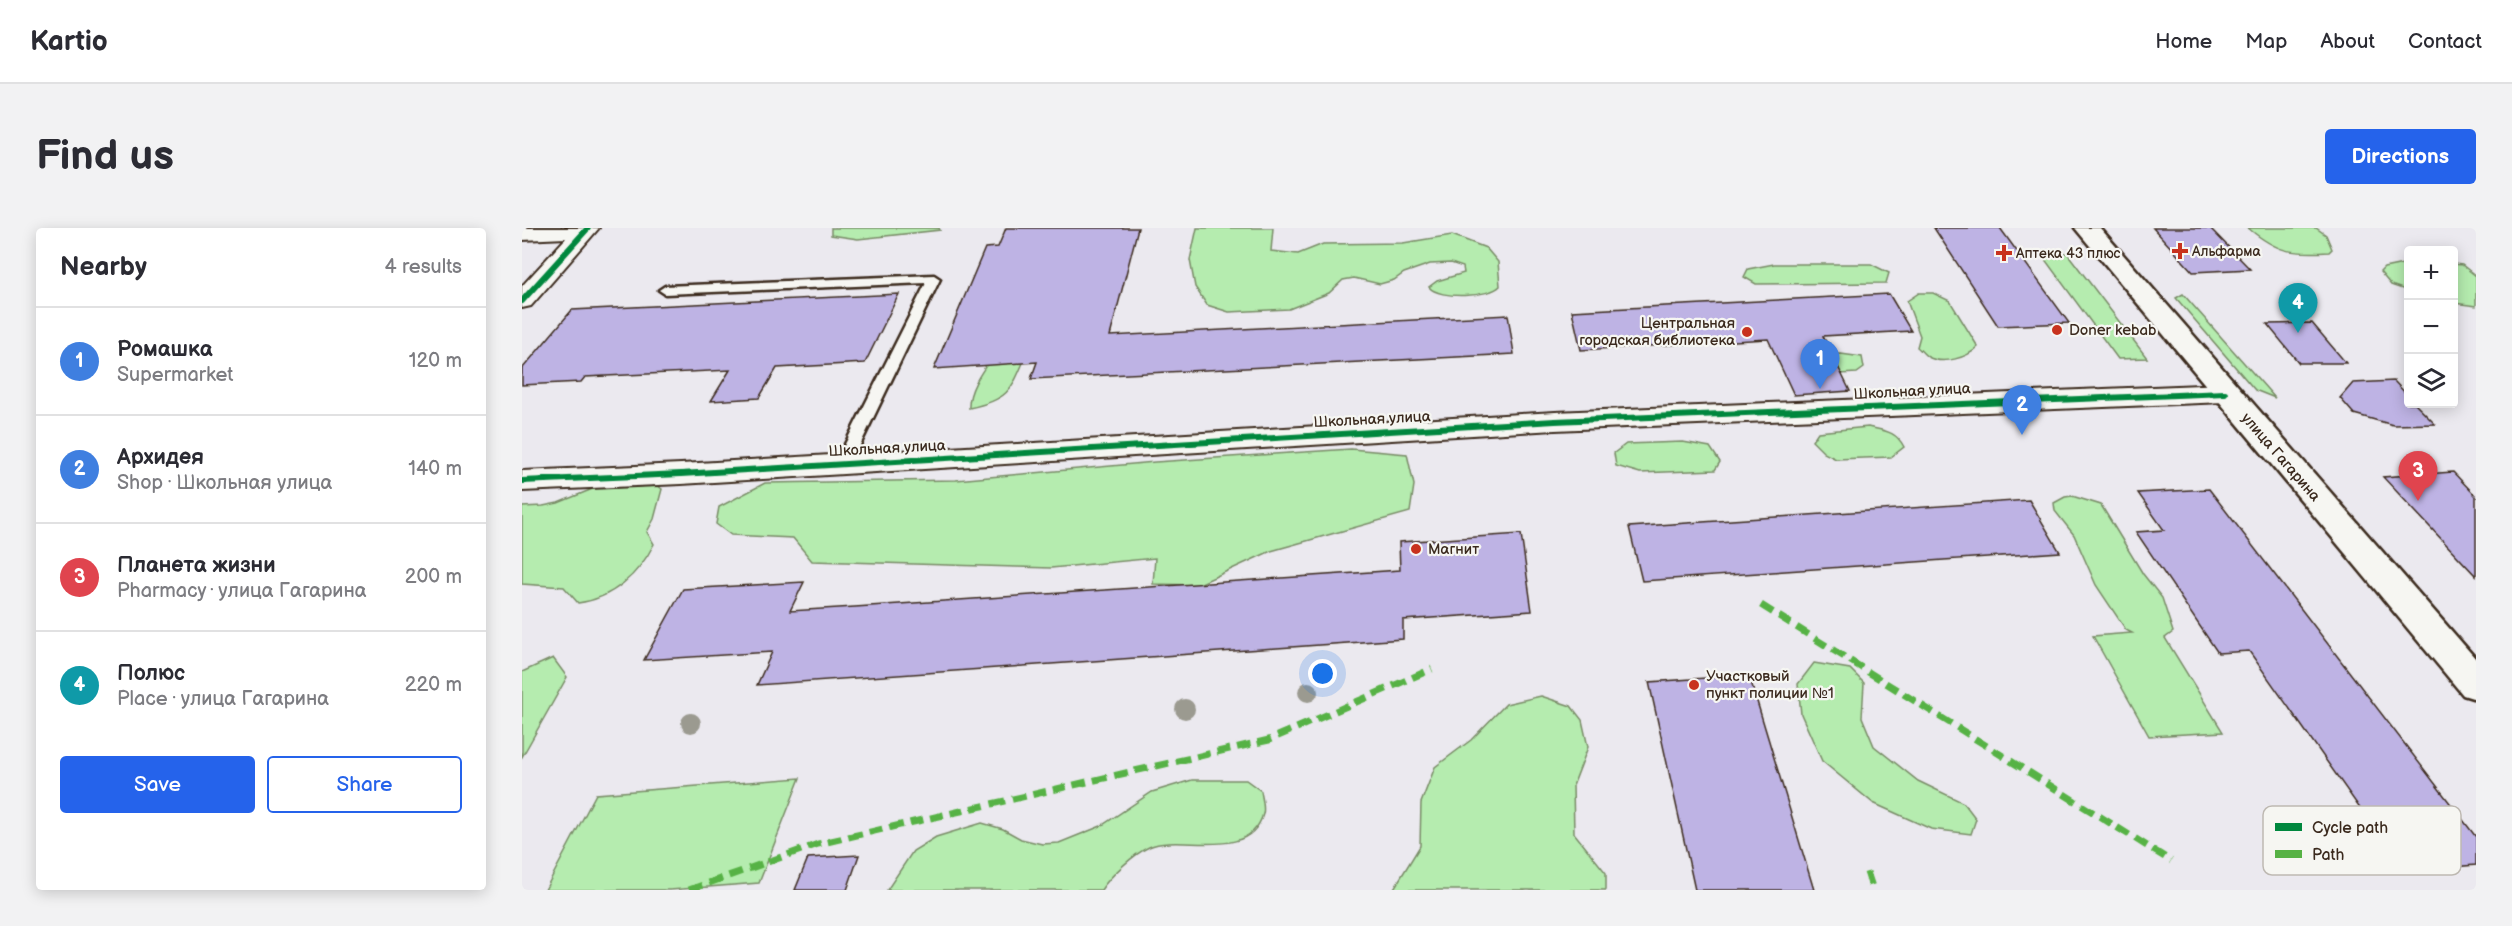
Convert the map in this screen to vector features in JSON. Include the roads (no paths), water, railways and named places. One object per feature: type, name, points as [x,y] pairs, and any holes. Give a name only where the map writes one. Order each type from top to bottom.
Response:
[{"type":"street","name":"улица Гагарина","points":[[2087,228],[2225,393],[2476,684]]},
{"type":"street","points":[[522,233],[587,229]]},
{"type":"street","points":[[522,301],[587,229]]},
{"type":"street","name":"Школьная улица","points":[[522,481],[1543,422],[2225,393]]},
{"type":"lane","points":[[665,290],[934,279],[843,464]]},
{"type":"place","name":"Альфарма","points":[[2180,251]]},
{"type":"place","name":"Аптека 43 плюс","points":[[2004,253]]},
{"type":"place","name":"Doner kebab","points":[[2057,330]]},
{"type":"place","name":"Центральная городская библиотека","points":[[1747,332]]},
{"type":"place","name":"Полюс","points":[[2298,333]]},
{"type":"place","name":"Ромашка","points":[[1820,389]]},
{"type":"place","name":"Архидея","points":[[2022,435]]},
{"type":"place","name":"Планета жизни","points":[[2418,501]]},
{"type":"place","name":"Магнит","points":[[1416,549]]},
{"type":"place","name":"Участковый пункт полиции №1","points":[[1694,685]]}]
